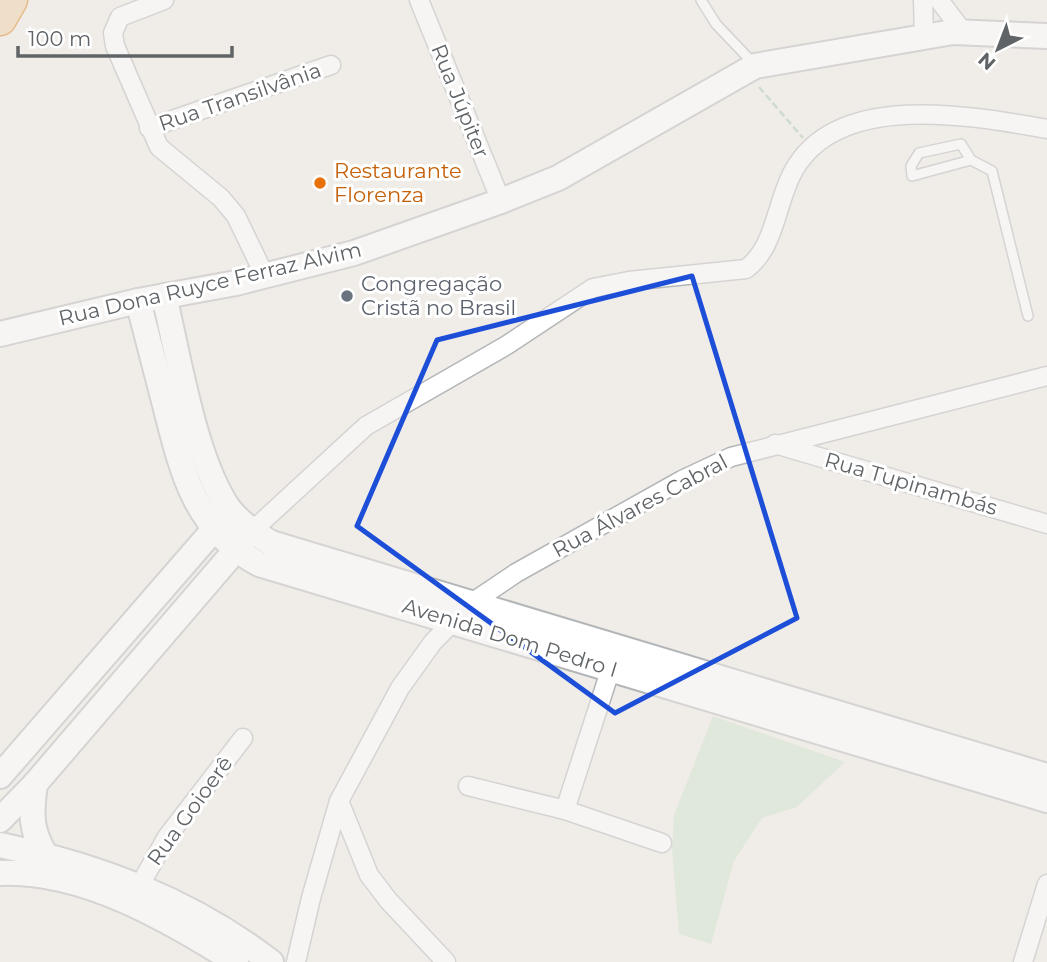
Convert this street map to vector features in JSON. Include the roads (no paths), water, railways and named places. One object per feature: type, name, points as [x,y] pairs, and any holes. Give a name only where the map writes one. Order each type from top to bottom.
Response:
[{"type":"highway","points":[[0,19],[11,0]]},
{"type":"street","points":[[164,0],[120,17],[114,33],[115,46],[159,147],[221,198],[236,216],[264,274]]},
{"type":"street","name":"Rua Júpiter","points":[[419,0],[501,201]]},
{"type":"street","points":[[923,0],[923,35]]},
{"type":"street","points":[[939,0],[964,33]]},
{"type":"street","name":"Rua Dona Ruyce Ferraz Alvim","points":[[0,334],[354,253],[558,178],[751,69],[923,35],[964,33],[1047,36]]},
{"type":"street","name":"Rua Transilvânia","points":[[149,128],[331,65]]},
{"type":"street","points":[[0,820],[36,784],[252,531],[366,426],[507,345],[593,288],[746,269],[760,256],[794,170],[811,149],[861,122],[891,115],[932,114],[1047,129]]},
{"type":"street","name":"Avenida Dom Pedro I","points":[[164,296],[206,467],[231,511],[252,531],[271,542],[473,602],[945,757],[1047,800]]},
{"type":"street","name":"Avenida Dom Pedro I","points":[[138,301],[182,470],[197,504],[214,530],[235,551],[259,564],[611,668],[945,757],[1047,776]]},
{"type":"street","name":"Rua Álvares Cabral","points":[[296,962],[339,801],[400,688],[452,621],[473,602],[516,573],[682,480],[731,457],[1047,376]]},
{"type":"street","name":"Rua Tupinambás","points":[[775,444],[1047,524]]},
{"type":"street","points":[[0,776],[231,511]]},
{"type":"street","points":[[565,810],[611,668]]},
{"type":"street","name":"Rua Goioerê","points":[[141,885],[167,837],[243,738]]},
{"type":"street","points":[[36,784],[31,820],[33,831],[45,854]]},
{"type":"street","points":[[468,786],[565,810],[662,842]]},
{"type":"street","points":[[339,801],[369,875],[388,901],[446,962]]},
{"type":"street","points":[[0,845],[45,854],[141,885],[219,927],[271,962]]},
{"type":"street","points":[[0,873],[31,874],[67,882],[132,903],[180,927],[236,962]]},
{"type":"street","points":[[1023,962],[1047,884]]},
{"type":"lane","points":[[701,0],[751,69]]},
{"type":"lane","points":[[971,160],[912,176],[913,159],[919,153],[961,144],[971,160],[992,171],[1028,316]]},
{"type":"place","name":"Restaurante Florenza","points":[[320,183]]},
{"type":"place","name":"Congregação Cristã no Brasil","points":[[347,296]]}]
